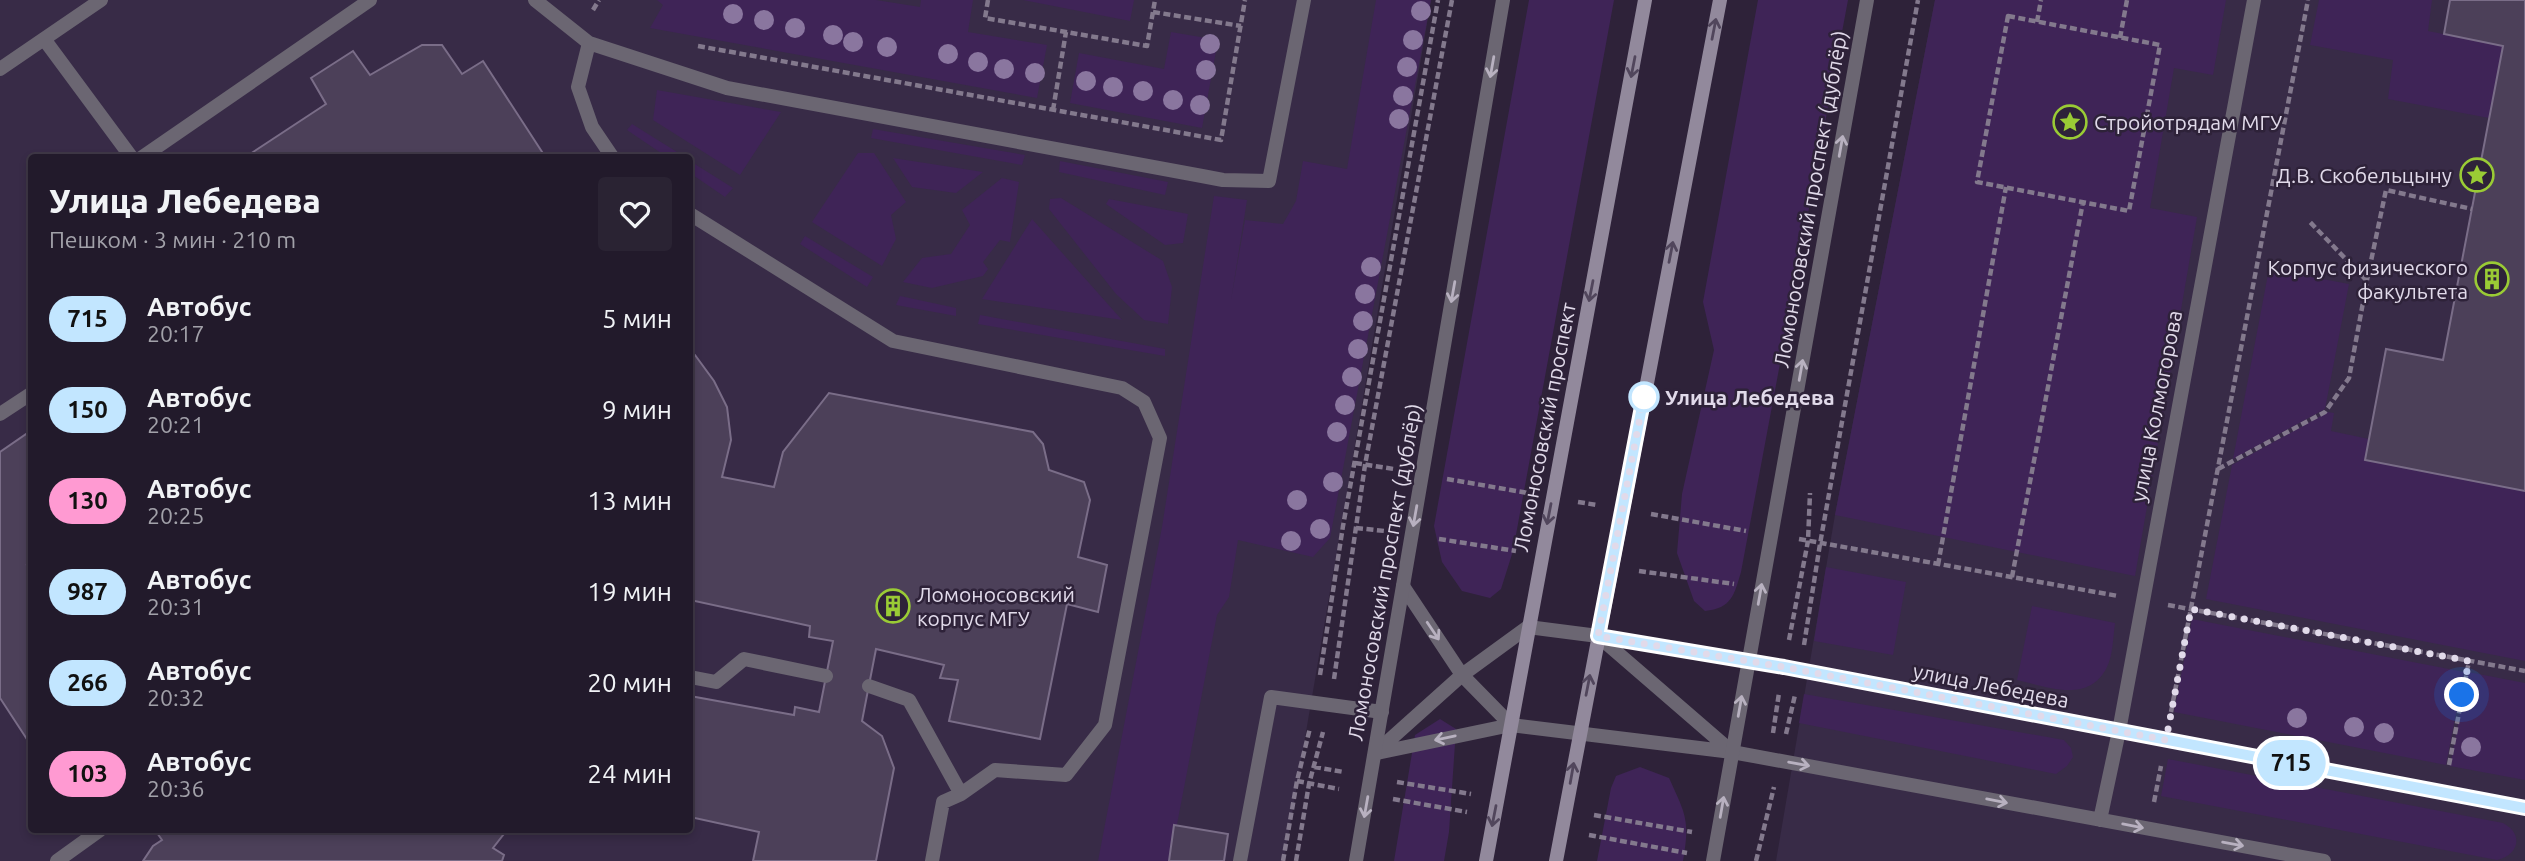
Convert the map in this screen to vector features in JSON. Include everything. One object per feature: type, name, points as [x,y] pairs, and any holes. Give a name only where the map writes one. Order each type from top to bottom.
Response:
[{"type":"main road","name":"Ломоносовский проспект","points":[[1486,861],[1645,0]]},
{"type":"main road","points":[[1556,861],[1720,0]]},
{"type":"street","points":[[0,69],[101,0]]},
{"type":"street","points":[[147,154],[370,0]]},
{"type":"street","points":[[535,0],[589,43],[727,88],[1213,178],[1269,181],[1304,0]]},
{"type":"street","name":"Ломоносовский проспект (дублёр)","points":[[1356,861],[1503,0]]},
{"type":"street","name":"Ломоносовский проспект (дублёр)","points":[[1713,861],[1867,0]]},
{"type":"street","name":"улица Колмогорова","points":[[2100,820],[2119,731],[2254,0]]},
{"type":"street","points":[[44,39],[129,154]]},
{"type":"street","points":[[589,43],[578,87],[592,127],[610,154]]},
{"type":"street","points":[[693,216],[893,341],[1122,388],[1144,402],[1160,438],[1105,725],[1066,775],[995,770],[961,794],[943,802],[932,861]]},
{"type":"street","points":[[0,414],[28,396]]},
{"type":"street","points":[[1403,586],[1462,675],[1511,725]]},
{"type":"street","points":[[1375,753],[1462,675],[1528,627]]},
{"type":"street","name":"улица Лебедева","points":[[1528,627],[1800,670],[2525,808]]},
{"type":"street","points":[[1598,636],[1732,752]]},
{"type":"street","points":[[693,678],[716,682],[744,659],[827,676]]},
{"type":"street","points":[[869,686],[909,700],[961,794]]},
{"type":"street","points":[[1240,861],[1271,697],[1382,712]]},
{"type":"street","points":[[1375,753],[1511,725],[1732,752],[2324,861]]},
{"type":"street","points":[[57,861],[96,833]]},
{"type":"path","points":[[582,7],[590,14],[599,0]]},
{"type":"path","points":[[988,0],[985,18],[1147,46],[1155,0]]},
{"type":"path","points":[[691,45],[1221,140],[1245,0]]},
{"type":"path","points":[[1283,861],[1297,781],[1323,703],[1343,526],[1437,0]]},
{"type":"path","points":[[1296,861],[1368,451],[1452,0]]},
{"type":"path","points":[[1756,861],[1800,670],[1819,544],[1917,0]]},
{"type":"path","points":[[2037,22],[2041,0]]},
{"type":"path","points":[[2120,38],[2127,0]]},
{"type":"path","points":[[2149,829],[2308,0]]},
{"type":"path","points":[[1153,12],[1241,26]]},
{"type":"path","points":[[2008,16],[2037,22],[2160,45],[2129,211],[1977,182],[2008,16]]},
{"type":"path","points":[[1053,110],[1066,32]]},
{"type":"path","points":[[1938,565],[2006,187]]},
{"type":"path","points":[[2218,470],[2325,412],[2349,378],[2386,190],[2472,209]]},
{"type":"path","points":[[2012,577],[2083,202]]},
{"type":"path","points":[[2309,221],[2367,281]]},
{"type":"path","points":[[1356,527],[1541,555]]},
{"type":"path","points":[[1612,566],[1798,592]]},
{"type":"path","points":[[2191,609],[2525,671]]},
{"type":"path","points":[[2448,766],[2469,661]]},
{"type":"shaded area","points":[[0,0],[1431,0],[1284,861],[0,861]]},
{"type":"shaded area","points":[[657,0],[876,0],[920,7],[921,0],[973,0],[968,32],[1047,45],[1037,98],[650,28],[663,5]]},
{"type":"shaded area","points":[[1023,0],[1134,0],[1130,21]]},
{"type":"shaded area","points":[[1376,0],[1431,0],[1330,538],[1313,557],[1238,540],[1229,597],[1217,615],[1170,861],[1098,861],[1162,527],[1214,196],[1247,200],[1231,300],[1245,220],[1283,224],[1296,201],[1303,161],[1347,169]]},
{"type":"shaded area","points":[[1529,0],[1614,0],[1513,551],[1501,589],[1490,598],[1462,591],[1442,562],[1434,526]]},
{"type":"shaded area","points":[[1758,0],[1848,0],[1741,572],[1730,599],[1721,607],[1705,611],[1694,601],[1677,553],[1682,494],[1714,350],[1703,302]]},
{"type":"shaded area","points":[[1935,0],[2525,0],[2525,861],[1776,861],[1835,515]]},
{"type":"shaded area","points":[[1935,0],[2226,0],[2213,75],[2174,68],[2150,208],[2197,217],[2135,576],[1835,515]]},
{"type":"shaded area","points":[[2319,0],[2432,0],[2428,31],[2503,46],[2489,118],[2388,99],[2393,60],[2310,45]]},
{"type":"shaded area","points":[[1171,32],[1218,40],[1202,128],[1070,103],[1079,53],[1164,69]]},
{"type":"shaded area","points":[[657,90],[781,112],[740,175],[653,120]]},
{"type":"shaded area","points":[[632,124],[680,154],[663,154],[627,130]]},
{"type":"shaded area","points":[[873,129],[1025,155],[1022,165],[871,138]]},
{"type":"shaded area","points":[[858,153],[874,153],[906,202],[891,215],[896,239],[882,266],[812,222]]},
{"type":"shaded area","points":[[893,158],[983,172],[956,193],[912,187]]},
{"type":"shaded area","points":[[1060,161],[1168,182],[1165,195],[1059,172]]},
{"type":"shaded area","points":[[693,163],[733,188],[725,197],[693,175]]},
{"type":"shaded area","points":[[1002,178],[1019,182],[1010,242],[1000,240],[983,262],[988,269],[983,276],[932,288],[903,282],[922,258],[951,254],[970,225],[962,210]]},
{"type":"shaded area","points":[[1061,198],[1163,261],[1172,287],[1168,324],[1144,320],[1116,294],[1049,209],[1050,199]]},
{"type":"shaded area","points":[[1109,199],[1188,214],[1183,243],[1165,245],[1106,204]]},
{"type":"shaded area","points":[[1032,219],[1122,320],[982,299]]},
{"type":"shaded area","points":[[805,236],[873,277],[867,287],[800,244]]},
{"type":"shaded area","points":[[2269,269],[2349,284],[2325,409],[2233,459]]},
{"type":"shaded area","points":[[900,296],[956,308],[956,316],[896,305]]},
{"type":"shaded area","points":[[980,315],[1165,349],[1165,356],[978,324]]},
{"type":"shaded area","points":[[2328,412],[2334,413],[2331,431],[2369,439],[2365,460],[2525,491],[2525,661],[2206,599],[2232,465]]},
{"type":"shaded area","points":[[1826,567],[1906,582],[1893,655],[1814,641]]},
{"type":"shaded area","points":[[2032,606],[2115,623],[2107,667],[2090,686],[2054,689],[2017,680]]},
{"type":"shaded area","points":[[2192,619],[2464,672],[2446,765],[2174,712]]},
{"type":"shaded area","points":[[2468,672],[2525,683],[2525,780],[2450,766]]},
{"type":"shaded area","points":[[1804,694],[2064,740],[2071,748],[2073,757],[2067,766],[2056,774],[1799,723]]},
{"type":"shaded area","points":[[1440,719],[1456,729],[1449,832],[1444,861],[1394,861],[1415,735]]},
{"type":"shaded area","points":[[2168,759],[2503,823],[2514,833],[2516,844],[2510,854],[2497,860],[2161,796]]},
{"type":"shaded area","points":[[1640,767],[1669,778],[1675,791],[1686,826],[1683,861],[1597,861],[1611,788],[1616,776]]},
{"type":"building","name":"Корпус физического факультета","points":[[2450,0],[2525,0],[2525,491],[2365,460],[2386,349],[2443,360],[2503,46],[2444,34]]},
{"type":"building","points":[[422,45],[442,45],[462,74],[483,61],[543,154],[250,154],[326,104],[311,78],[353,51],[370,75]]},
{"type":"building","name":"Ломоносовский корпус МГУ","points":[[693,354],[714,381],[727,407],[731,440],[722,477],[774,487],[783,452],[829,393],[1033,432],[1043,444],[1049,470],[1084,482],[1090,500],[1078,557],[1107,565],[1098,612],[1067,604],[1040,739],[949,721],[958,680],[940,678],[944,665],[876,649],[862,721],[882,736],[894,768],[876,861],[753,861],[759,832],[693,818],[693,697],[794,715],[795,707],[819,712],[833,641],[809,637],[810,626],[693,601]]},
{"type":"building","points":[[28,433],[28,741],[0,698],[0,452]]},
{"type":"building","points":[[1174,825],[1228,834],[1224,861],[1169,861]]},
{"type":"building","points":[[157,833],[505,833],[493,848],[504,855],[502,861],[143,861],[153,846],[162,840]]},
{"type":"bus line","name":"715","points":[[1645,391],[1598,636],[1784,667],[2525,808]]},
{"type":"place","name":"Стройотрядам МГУ","points":[[2070,122]]},
{"type":"place","name":"Д.В. Скобельцыну","points":[[2477,175]]},
{"type":"place","name":"Корпус физического факультета","points":[[2492,279]]},
{"type":"place","name":"Улица Лебедева","points":[[1644,397]]},
{"type":"place","name":"Ломоносовский корпус МГУ","points":[[893,606]]},
{"type":"route","points":[[1644,397],[1645,391],[1598,636],[1784,667],[2166,740],[2191,609],[2469,661],[2462,695]]}]
